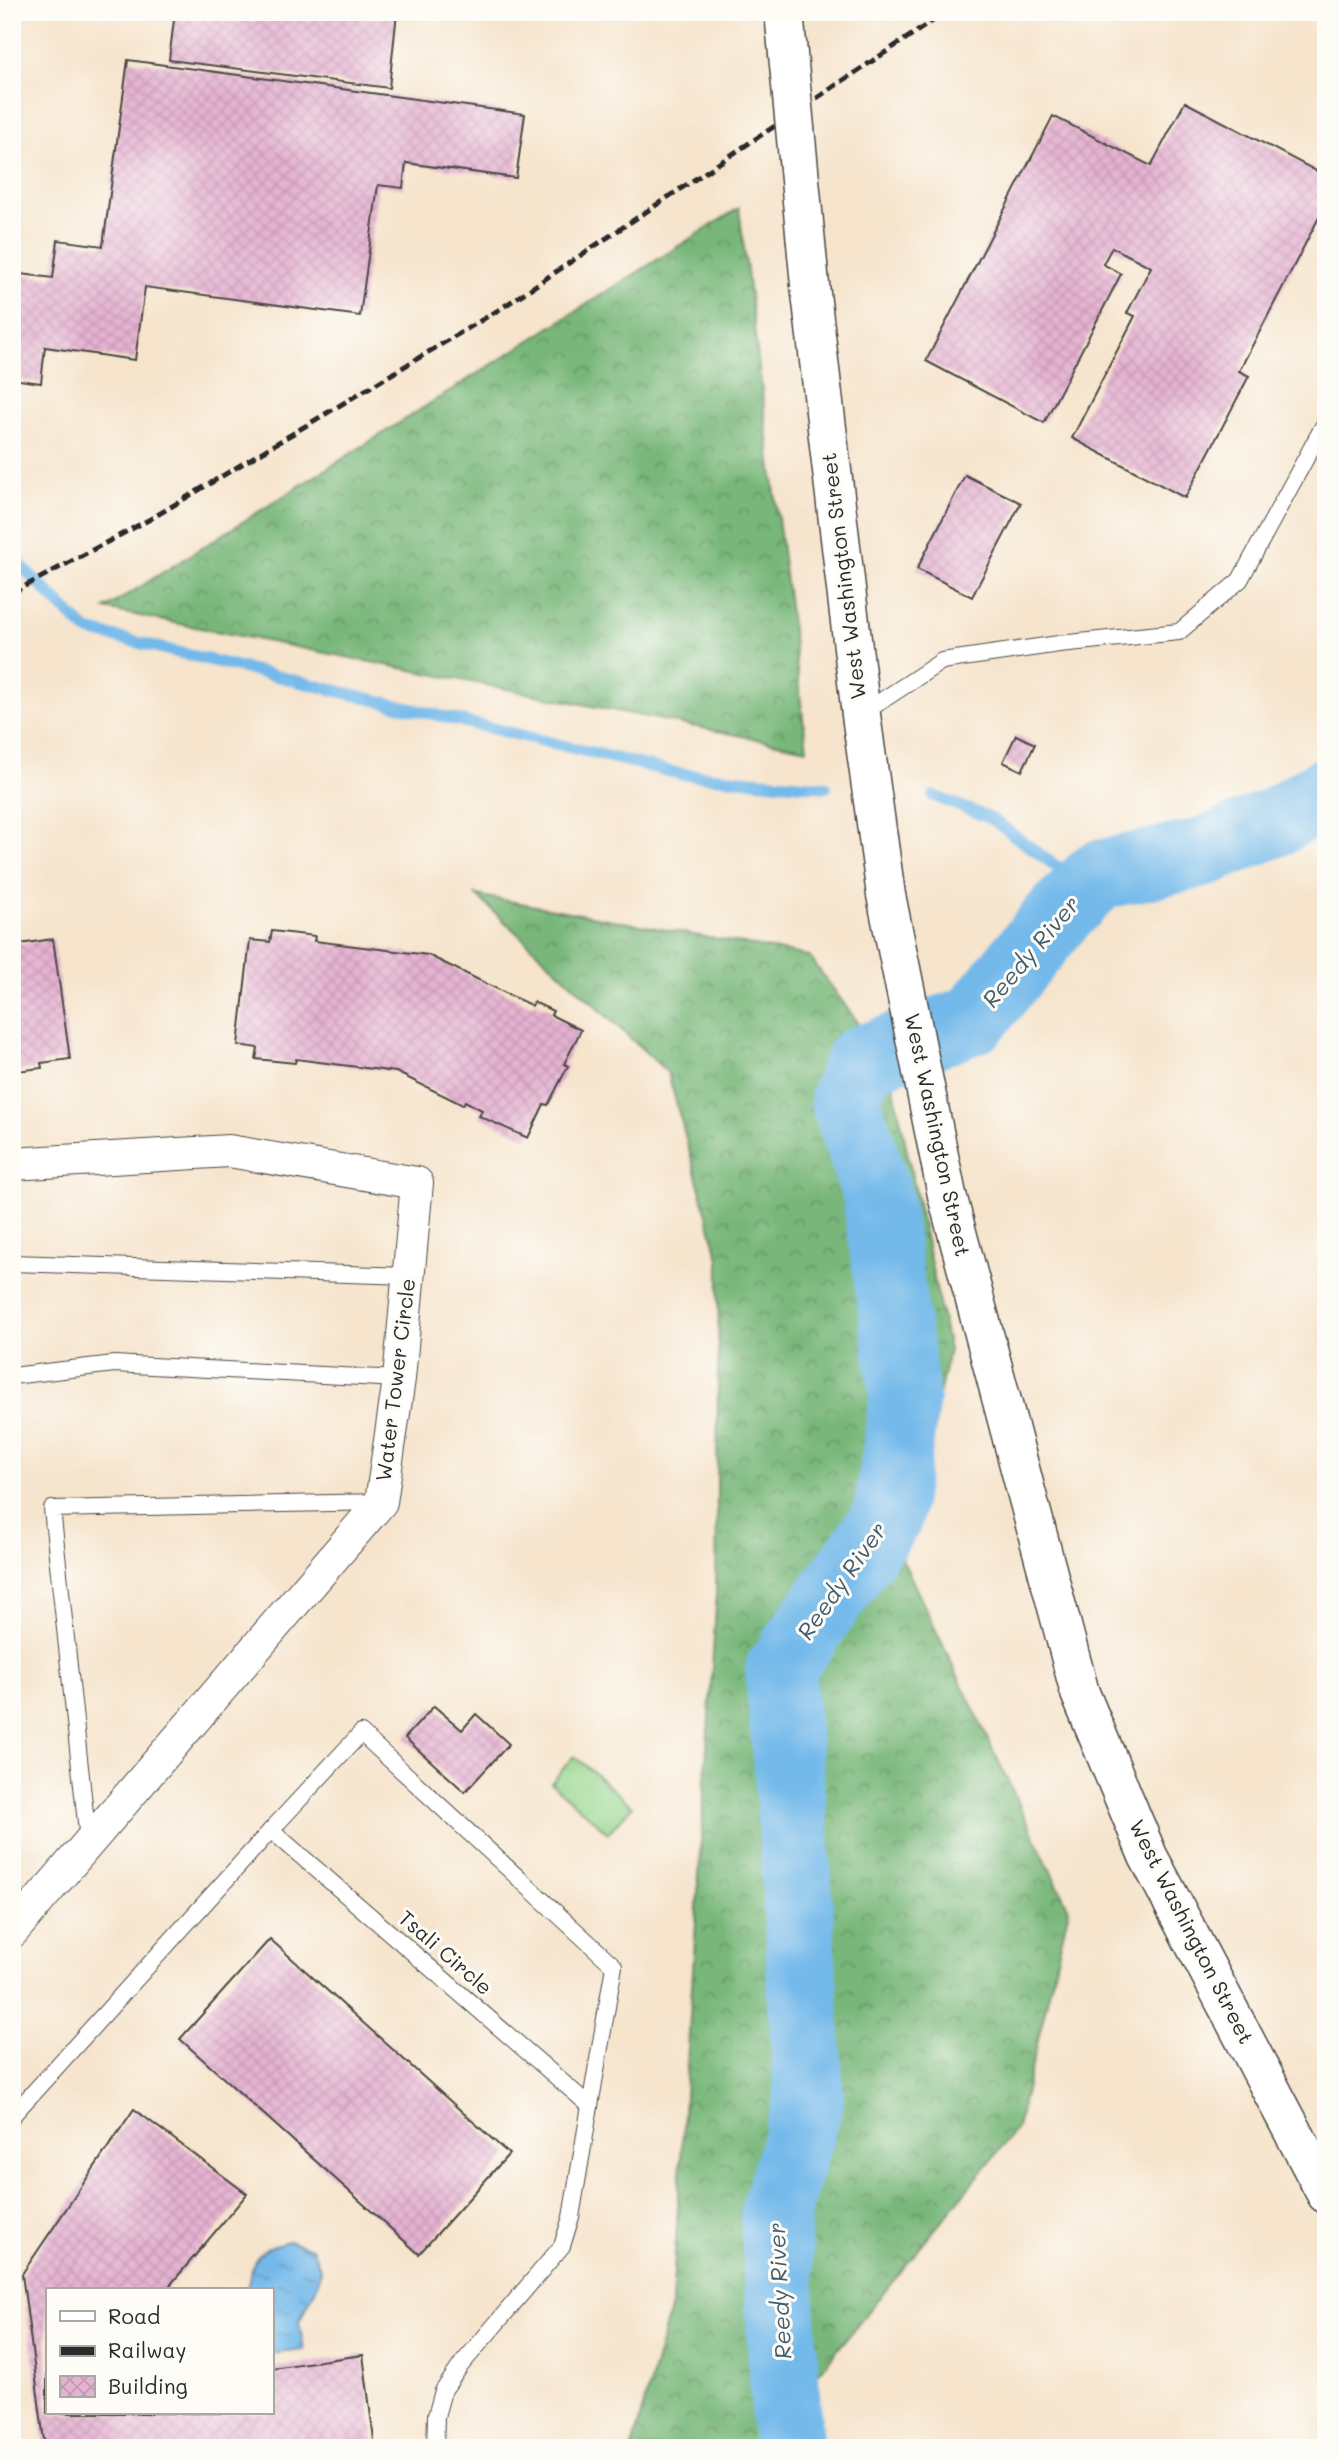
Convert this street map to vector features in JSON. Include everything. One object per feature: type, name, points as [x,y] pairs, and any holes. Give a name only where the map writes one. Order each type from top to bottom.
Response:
[{"type":"street","name":"West Washington Street","points":[[783,12],[810,285],[861,715],[886,895],[947,1195],[1080,1693],[1148,1856],[1326,2194]]},
{"type":"street","name":"Water Tower Circle","points":[[12,1164],[229,1151],[417,1184],[399,1379],[381,1502],[12,1932]]},
{"type":"lane","points":[[861,715],[942,661],[1059,644],[1180,632],[1240,580],[1326,421]]},
{"type":"lane","points":[[12,1263],[409,1276]]},
{"type":"lane","points":[[12,1376],[114,1364],[399,1379]]},
{"type":"lane","points":[[88,1843],[52,1509],[381,1502]]},
{"type":"lane","points":[[12,2116],[361,1733],[614,1966],[571,2217],[562,2246],[461,2365],[443,2391],[436,2416],[435,2448]]},
{"type":"lane","name":"Tsali Circle","points":[[271,1830],[590,2106]]},
{"type":"green space","points":[[739,208],[807,749],[105,609]]},
{"type":"green space","points":[[476,895],[809,956],[889,1065],[949,1350],[902,1559],[1069,1909],[1017,2128],[758,2448],[632,2448],[672,2302],[716,1605],[719,1259],[668,1073]]},
{"type":"green space","points":[[574,1756],[632,1806],[608,1833],[551,1783]]},
{"type":"water","points":[[288,2241],[312,2248],[320,2268],[317,2286],[299,2322],[304,2350],[273,2354],[273,2288],[247,2288],[254,2262],[261,2253]]},
{"type":"building","points":[[175,12],[397,12],[389,88],[169,60]]},
{"type":"building","points":[[128,60],[525,114],[516,178],[406,163],[403,188],[378,185],[360,316],[145,287],[135,360],[45,347],[41,383],[12,379],[12,273],[53,278],[58,240],[103,246]]},
{"type":"building","points":[[1185,102],[1326,176],[1326,204],[1239,371],[1249,376],[1185,498],[1072,438],[1135,316],[1127,313],[1151,267],[1112,247],[1103,264],[1121,274],[1044,423],[926,361],[1053,116],[1151,166]]},
{"type":"building","points":[[965,475],[1021,503],[972,597],[917,569]]},
{"type":"building","points":[[1016,735],[1035,744],[1022,771],[1003,762]]},
{"type":"building","points":[[272,931],[315,936],[314,941],[428,955],[532,1006],[534,1002],[553,1011],[551,1015],[581,1030],[564,1064],[568,1066],[548,1105],[544,1104],[528,1138],[479,1116],[482,1110],[465,1101],[463,1105],[396,1072],[296,1059],[295,1063],[256,1059],[258,1048],[238,1045],[250,940],[270,942]]},
{"type":"building","points":[[20,937],[20,944],[53,939],[70,1059],[41,1063],[42,1068],[17,1071],[16,1064],[12,1065],[12,938]]},
{"type":"building","points":[[434,1706],[462,1730],[476,1714],[509,1744],[465,1792],[405,1738]]},
{"type":"building","points":[[270,1939],[509,2154],[419,2254],[180,2039]]},
{"type":"building","points":[[134,2109],[247,2194],[168,2288],[46,2288],[46,2414],[273,2414],[273,2368],[363,2355],[375,2448],[45,2448],[22,2274]]},
{"type":"waterway","points":[[12,557],[86,630],[680,774],[826,787]]},
{"type":"waterway","name":"Reedy River","points":[[788,2448],[775,2212],[809,2101],[794,1836],[780,1669],[888,1516],[905,1397],[877,1194],[845,1099],[860,1061],[974,1019],[1056,918],[1099,875],[1201,853],[1278,821],[1326,792]]},
{"type":"waterway","points":[[934,796],[992,819],[1057,867],[1099,875]]},
{"type":"railway","points":[[12,593],[154,517],[500,309],[946,12]]}]
